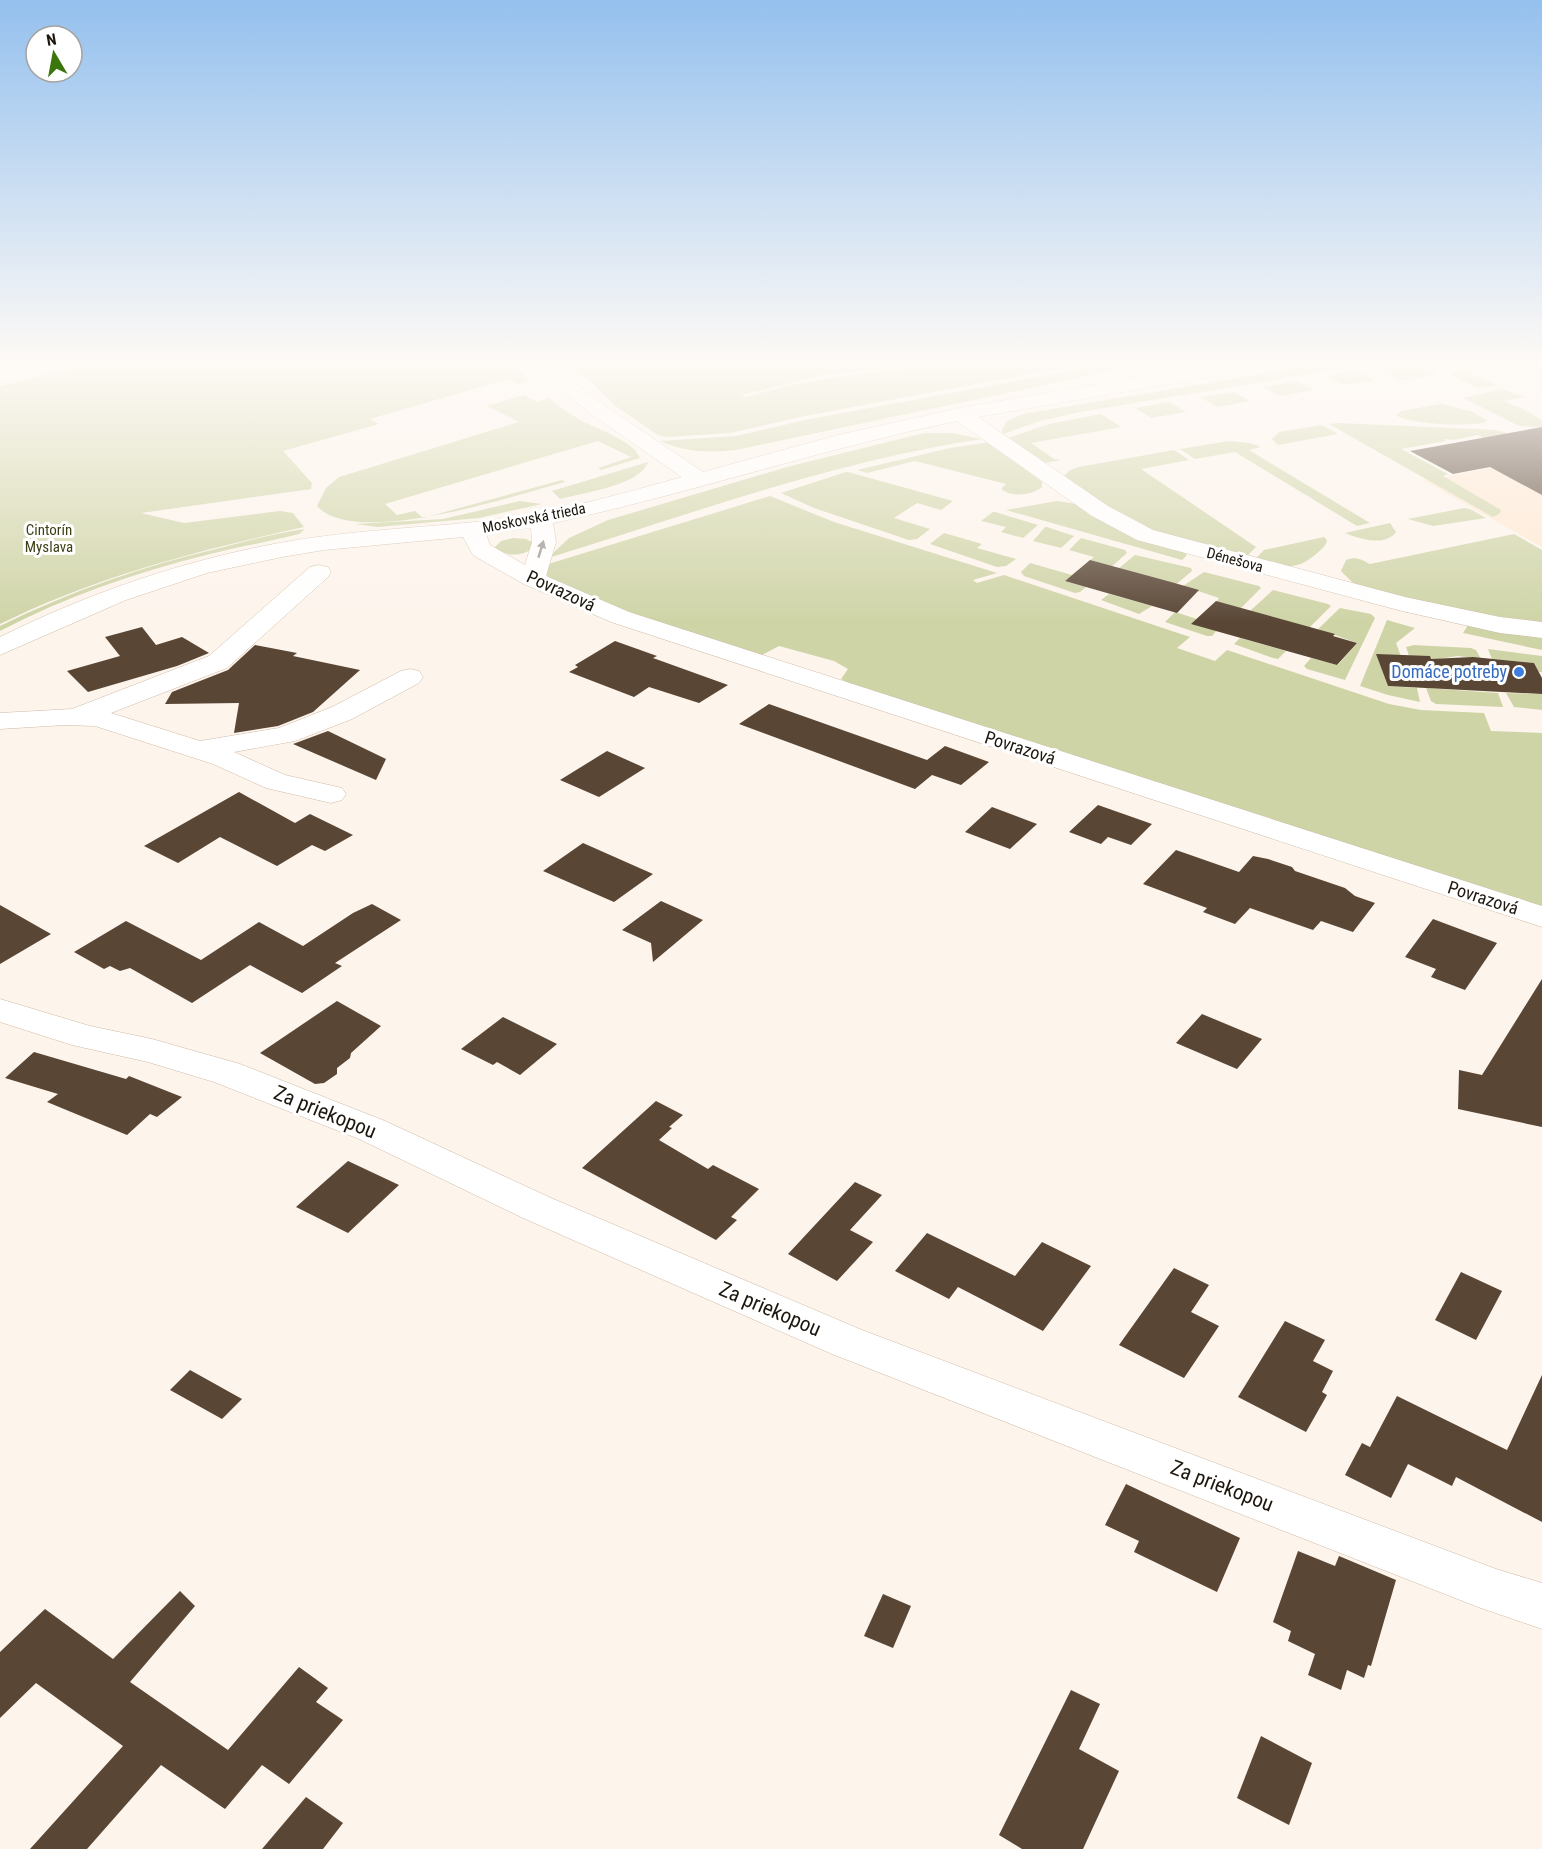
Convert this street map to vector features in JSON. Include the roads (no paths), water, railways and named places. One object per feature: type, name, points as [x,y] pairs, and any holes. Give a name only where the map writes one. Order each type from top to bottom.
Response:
[{"type":"street","points":[[657,450],[699,479]]},
{"type":"street","points":[[631,497],[648,477],[656,459],[657,450]]},
{"type":"street","points":[[660,450],[706,455],[796,453]]},
{"type":"street","name":"Moskovská trieda","points":[[0,647],[74,610],[121,591],[209,565],[327,542],[473,530],[541,519],[806,450]]},
{"type":"street","name":"Dénešova","points":[[1013,450],[1101,511],[1145,535],[1402,604],[1500,625],[1542,630]]},
{"type":"street","points":[[533,579],[544,542],[541,519]]},
{"type":"street","name":"Povrazová","points":[[473,530],[482,550],[533,579],[620,617],[1542,917]]},
{"type":"street","points":[[74,717],[218,662],[319,572]]},
{"type":"street","points":[[198,750],[285,735],[342,713],[410,677]]},
{"type":"street","points":[[0,721],[97,718],[198,750],[276,782],[331,794]]},
{"type":"street","name":"Za priekopou","points":[[0,1010],[85,1037],[152,1051],[227,1073],[372,1130],[537,1208],[847,1342],[1485,1587],[1542,1606]]},
{"type":"place","name":"Domáce potreby","points":[[1519,672]]},
{"type":"park label","name":"Cintorín Myslava","points":[[49,538]]}]
